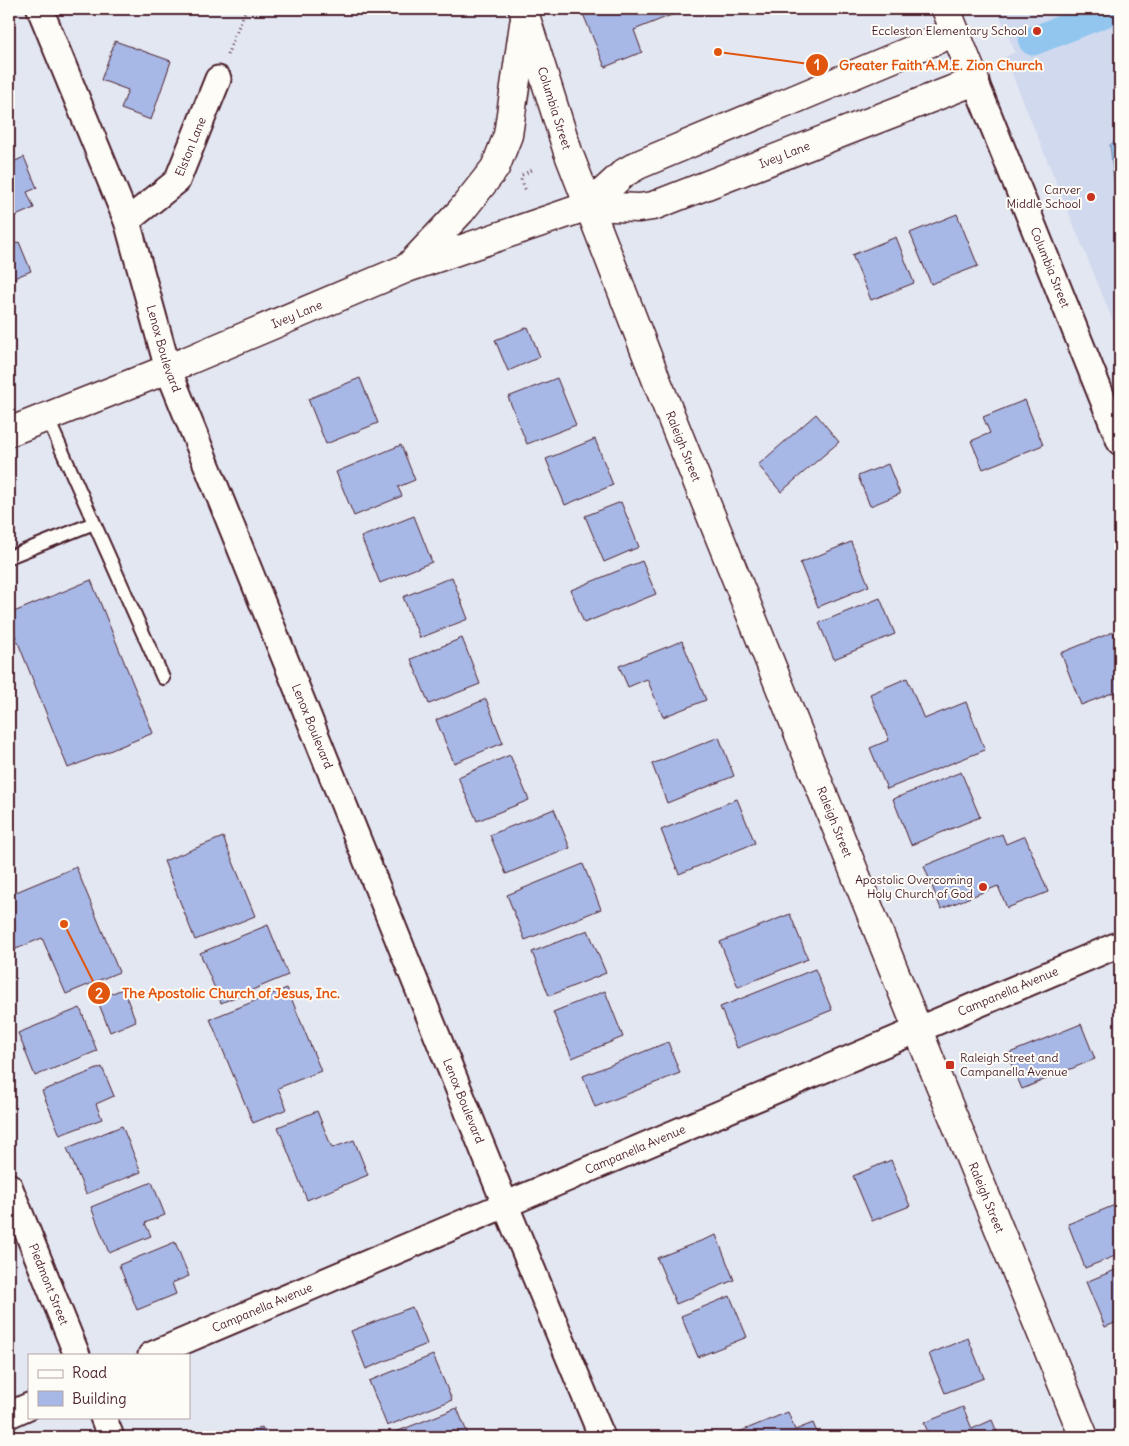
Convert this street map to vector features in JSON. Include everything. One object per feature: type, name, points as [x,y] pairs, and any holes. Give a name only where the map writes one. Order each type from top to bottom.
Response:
[{"type":"street","name":"Lenox Boulevard","points":[[40,9],[127,221],[168,369],[505,1204],[602,1437]]},
{"type":"street","name":"Columbia Street","points":[[524,13],[568,152],[588,206]]},
{"type":"street","points":[[407,268],[461,211],[495,168],[508,136],[524,13]]},
{"type":"street","name":"Columbia Street","points":[[950,20],[1120,442]]},
{"type":"street","name":"Ivey Lane","points":[[588,206],[624,173],[638,165],[950,20]]},
{"type":"street","name":"Elston Lane","points":[[127,221],[177,181],[218,79]]},
{"type":"street","name":"Ivey Lane","points":[[9,432],[168,369],[407,268],[588,206],[639,208],[653,206],[975,81]]},
{"type":"street","name":"Raleigh Street","points":[[588,206],[1084,1437]]},
{"type":"street","name":"Campanella Avenue","points":[[153,1354],[1120,944]]},
{"type":"street","name":"Piedmont Street","points":[[9,1186],[77,1354]]},
{"type":"street","points":[[9,1415],[28,1406]]},
{"type":"street","points":[[103,1418],[111,1437]]},
{"type":"lane","points":[[47,417],[163,678]]},
{"type":"lane","points":[[9,557],[94,523]]},
{"type":"path","points":[[218,79],[246,9]]},
{"type":"path","points":[[526,191],[520,176],[534,169]]},
{"type":"shaded area","name":"Carver Middle School","points":[[997,9],[1120,9],[1120,338],[1005,57],[1015,52]]},
{"type":"water","points":[[1120,136],[1120,210],[1116,200],[1110,145]]},
{"type":"building","points":[[581,9],[672,9],[674,14],[634,30],[642,52],[605,67]]},
{"type":"building","points":[[115,41],[171,61],[151,120],[121,109],[128,90],[101,80]]},
{"type":"building","points":[[24,157],[37,188],[27,192],[34,208],[9,219],[9,164]]},
{"type":"building","points":[[957,214],[978,266],[931,284],[910,233]]},
{"type":"building","points":[[896,237],[914,283],[871,300],[852,255]]},
{"type":"building","points":[[19,242],[31,271],[9,280],[9,246]]},
{"type":"building","points":[[528,327],[540,357],[508,371],[495,340]]},
{"type":"building","points":[[360,378],[378,423],[326,444],[308,399]]},
{"type":"building","points":[[557,378],[576,425],[527,444],[508,397]]},
{"type":"building","points":[[1025,400],[1043,445],[983,469],[971,441],[990,433],[983,417]]},
{"type":"building","points":[[816,414],[839,442],[781,492],[758,465]]},
{"type":"building","points":[[595,439],[613,485],[565,505],[546,459]]},
{"type":"building","points":[[401,445],[415,480],[398,487],[402,496],[354,516],[336,472]]},
{"type":"building","points":[[888,464],[900,494],[870,506],[858,476]]},
{"type":"building","points":[[621,502],[639,547],[604,562],[585,516]]},
{"type":"building","points":[[414,516],[432,562],[380,583],[361,537]]},
{"type":"building","points":[[851,542],[869,586],[818,607],[800,563]]},
{"type":"building","points":[[642,561],[656,594],[584,623],[571,590]]},
{"type":"building","points":[[452,577],[468,619],[420,638],[403,597]]},
{"type":"building","points":[[91,580],[153,733],[68,768],[9,620],[9,614]]},
{"type":"building","points":[[880,598],[895,634],[834,659],[819,623]]},
{"type":"building","points":[[1113,632],[1120,651],[1120,690],[1081,705],[1061,653]]},
{"type":"building","points":[[462,638],[480,684],[429,704],[411,659]]},
{"type":"building","points":[[682,641],[706,700],[663,717],[647,679],[628,687],[619,666]]},
{"type":"building","points":[[907,678],[924,719],[966,702],[985,750],[887,789],[870,748],[889,740],[870,694]]},
{"type":"building","points":[[486,699],[503,743],[454,763],[436,720]]},
{"type":"building","points":[[719,737],[734,776],[667,803],[652,764]]},
{"type":"building","points":[[510,755],[529,800],[477,821],[458,777]]},
{"type":"building","points":[[961,772],[980,817],[911,845],[893,799]]},
{"type":"building","points":[[737,799],[755,843],[679,874],[661,830]]},
{"type":"building","points":[[554,809],[570,848],[506,874],[490,835]]},
{"type":"building","points":[[1002,834],[1006,844],[1025,836],[1048,892],[1007,908],[998,886],[941,909],[924,866]]},
{"type":"building","points":[[223,837],[255,916],[195,940],[164,861]]},
{"type":"building","points":[[1120,841],[1120,863],[1113,844]]},
{"type":"building","points":[[583,864],[601,909],[525,940],[507,895]]},
{"type":"building","points":[[76,867],[119,972],[66,994],[42,938],[9,952],[9,895]]},
{"type":"building","points":[[790,914],[808,959],[738,987],[720,942]]},
{"type":"building","points":[[268,925],[288,975],[221,1003],[200,953]]},
{"type":"building","points":[[588,930],[606,973],[549,996],[532,952]]},
{"type":"building","points":[[815,969],[832,1010],[737,1048],[720,1007]]},
{"type":"building","points":[[287,988],[321,1071],[278,1088],[287,1109],[253,1123],[210,1019]]},
{"type":"building","points":[[123,989],[136,1021],[110,1032],[97,999]]},
{"type":"building","points":[[605,991],[623,1037],[572,1058],[553,1012]]},
{"type":"building","points":[[80,1008],[97,1051],[35,1076],[18,1033]]},
{"type":"building","points":[[1081,1024],[1095,1059],[1022,1089],[1007,1054]]},
{"type":"building","points":[[668,1042],[680,1073],[595,1107],[583,1076]]},
{"type":"building","points":[[102,1067],[114,1096],[96,1104],[102,1119],[60,1135],[42,1091]]},
{"type":"building","points":[[317,1111],[332,1148],[354,1140],[368,1175],[307,1200],[278,1127]]},
{"type":"building","points":[[122,1126],[141,1172],[86,1194],[67,1148]]},
{"type":"building","points":[[891,1160],[910,1206],[872,1221],[853,1176]]},
{"type":"building","points":[[152,1182],[165,1215],[145,1223],[151,1236],[109,1253],[91,1207]]},
{"type":"building","points":[[1120,1203],[1120,1239],[1117,1240],[1120,1254],[1085,1268],[1068,1224]]},
{"type":"building","points":[[716,1235],[734,1280],[676,1304],[657,1258]]},
{"type":"building","points":[[175,1242],[189,1276],[172,1283],[176,1294],[137,1310],[119,1265]]},
{"type":"building","points":[[1120,1268],[1120,1321],[1105,1327],[1086,1282]]},
{"type":"building","points":[[730,1296],[747,1337],[698,1357],[681,1316]]},
{"type":"building","points":[[412,1307],[427,1344],[366,1369],[351,1331]]},
{"type":"building","points":[[968,1338],[984,1378],[945,1393],[929,1354]]},
{"type":"building","points":[[433,1355],[452,1400],[387,1426],[369,1381]]},
{"type":"building","points":[[963,1407],[972,1429],[992,1420],[999,1437],[930,1437],[924,1423]]},
{"type":"building","points":[[457,1408],[469,1437],[383,1437]]},
{"type":"building","points":[[788,1412],[795,1430],[813,1423],[819,1437],[736,1437],[734,1434]]},
{"type":"building","points":[[262,1427],[266,1437],[237,1437]]},
{"type":"waterway","points":[[1033,41],[1114,9]]},
{"type":"place","name":"Eccleston Elementary School","points":[[1037,31]]},
{"type":"place","name":"Greater Faith A.M.E. Zion Church","points":[[718,52]]},
{"type":"place","name":"Carver Middle School","points":[[1091,197]]},
{"type":"place","name":"Apostolic Overcoming Holy Church of God","points":[[983,887]]},
{"type":"place","name":"The Apostolic Church of Jesus, Inc.","points":[[64,924]]},
{"type":"place","name":"Raleigh Street and Campanella Avenue","points":[[950,1065]]}]
